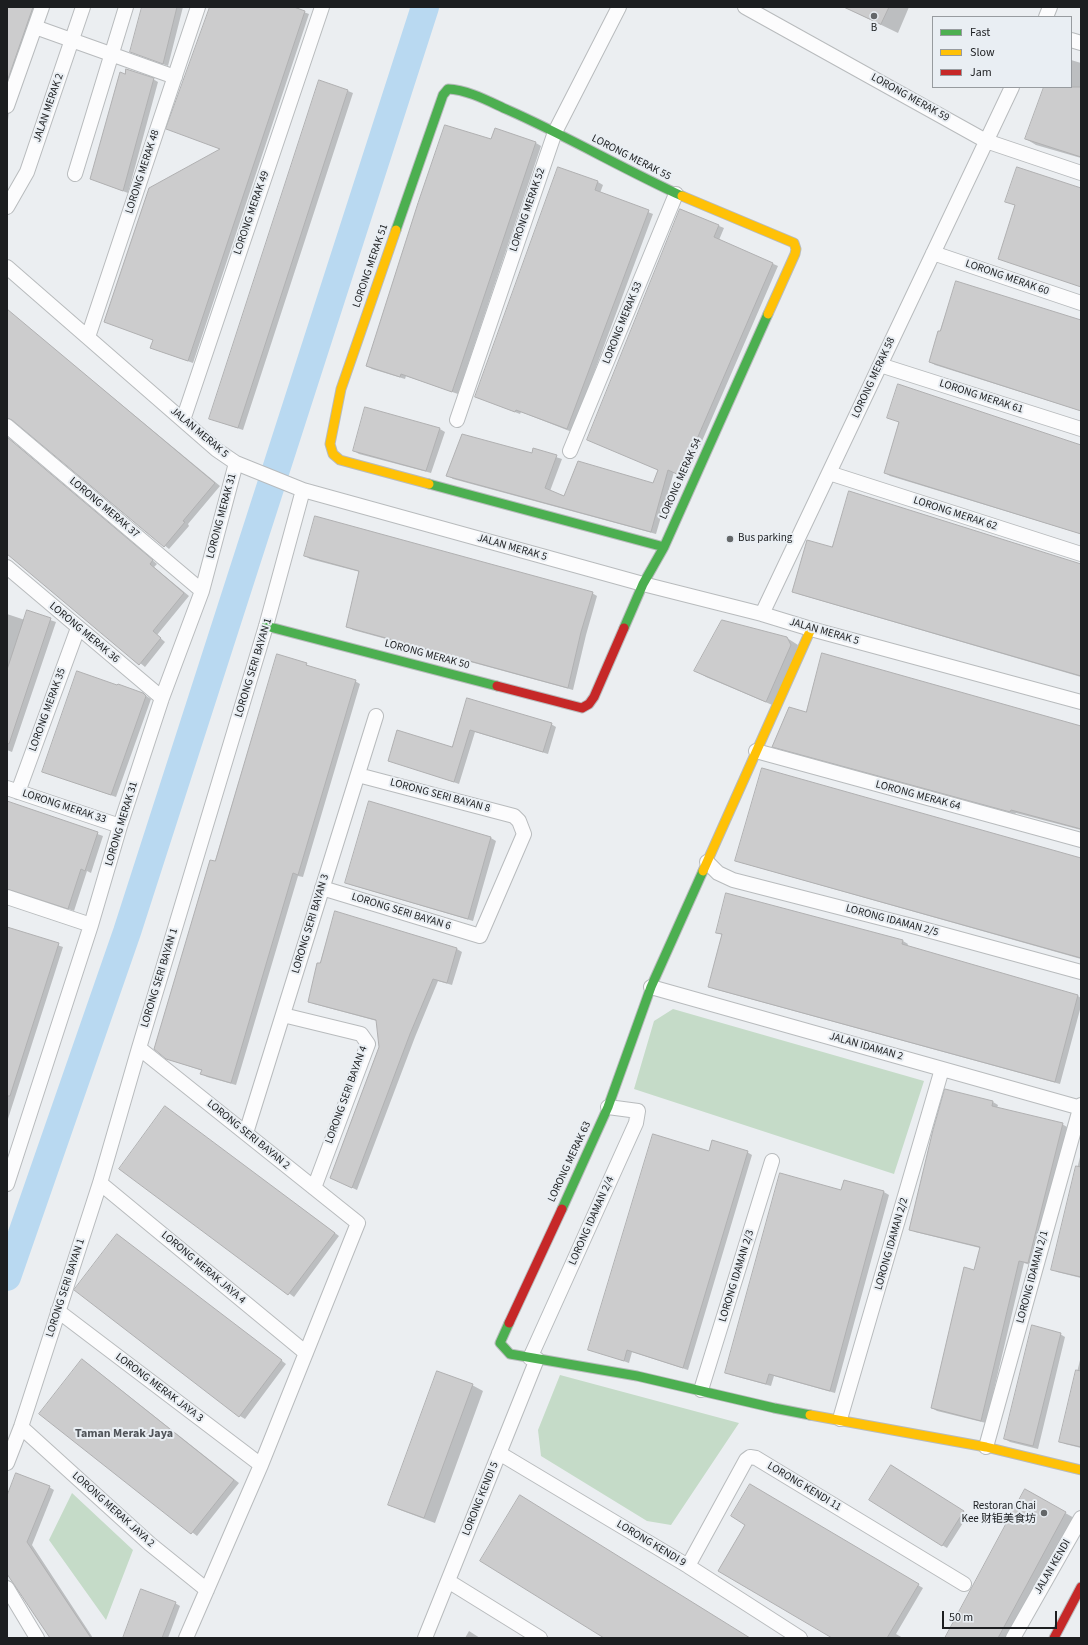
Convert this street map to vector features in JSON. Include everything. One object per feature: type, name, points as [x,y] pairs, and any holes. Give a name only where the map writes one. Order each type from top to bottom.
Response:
[{"type":"street","points":[[7,106],[42,7]]},
{"type":"street","name":"JALAN MERAK 2","points":[[8,202],[27,172],[83,7]]},
{"type":"street","points":[[75,174],[126,7]]},
{"type":"street","name":"LORONG MERAK 48","points":[[88,337],[198,7]]},
{"type":"street","name":"LORONG MERAK 49","points":[[183,420],[322,7]]},
{"type":"street","name":"LORONG MERAK 52","points":[[457,420],[555,132],[619,7]]},
{"type":"street","name":"LORONG MERAK 59","points":[[745,7],[986,141],[1081,173]]},
{"type":"street","points":[[35,27],[175,77]]},
{"type":"street","name":"LORONG MERAK 58","points":[[762,614],[1012,88]]},
{"type":"street","name":"LORONG MERAK 55","points":[[448,89],[456,89],[494,104],[555,132],[676,194],[794,243],[796,249],[795,254]]},
{"type":"street","name":"LORONG MERAK 51","points":[[448,89],[443,95],[341,389],[330,444],[333,454],[340,460],[664,547]]},
{"type":"street","name":"LORONG MERAK 53","points":[[570,451],[676,194]]},
{"type":"street","name":"LORONG MERAK 60","points":[[933,253],[1081,303]]},
{"type":"street","name":"LORONG MERAK 54","points":[[582,708],[589,704],[594,698],[642,584],[664,547],[795,254]]},
{"type":"street","name":"JALAN MERAK 5","points":[[7,267],[217,450],[236,463],[256,472],[297,487],[642,584],[762,614],[811,629],[1081,702]]},
{"type":"street","name":"LORONG MERAK 61","points":[[880,365],[1081,429]]},
{"type":"street","name":"LORONG MERAK 37","points":[[7,426],[202,591]]},
{"type":"street","name":"LORONG MERAK 31","points":[[7,1184],[10,1167],[91,925],[120,826],[162,698],[202,591],[236,463]]},
{"type":"street","name":"LORONG MERAK 62","points":[[829,473],[1081,554]]},
{"type":"street","name":"LORONG SERI BAYAN 1","points":[[7,1463],[100,1183],[266,626],[297,487]]},
{"type":"street","name":"LORONG MERAK 36","points":[[7,567],[162,698]]},
{"type":"street","name":"LORONG MERAK 50","points":[[266,626],[582,708]]},
{"type":"street","name":"LORONG MERAK 35","points":[[12,790],[78,628]]},
{"type":"street","name":"LORONG MERAK 63","points":[[534,1359],[510,1354],[500,1343],[608,1107],[651,987],[811,629]]},
{"type":"street","name":"LORONG SERI BAYAN 3","points":[[246,1133],[376,716]]},
{"type":"street","name":"LORONG MERAK 64","points":[[756,752],[1081,840]]},
{"type":"street","name":"LORONG SERI BAYAN 8","points":[[358,775],[514,816],[519,821],[524,834],[480,936]]},
{"type":"street","name":"LORONG MERAK 33","points":[[12,790],[120,826]]},
{"type":"street","name":"LORONG IDAMAN 2/5","points":[[707,862],[718,873],[733,880],[916,927],[1081,972]]},
{"type":"street","name":"LORONG SERI BAYAN 6","points":[[322,888],[480,936]]},
{"type":"street","points":[[7,897],[91,925]]},
{"type":"street","name":"JALAN IDAMAN 2","points":[[651,987],[1081,1107]]},
{"type":"street","name":"LORONG SERI BAYAN 4","points":[[282,1016],[361,1034],[368,1044],[314,1188]]},
{"type":"street","name":"LORONG SERI BAYAN 2","points":[[139,1048],[358,1223],[306,1353]]},
{"type":"street","name":"LORONG IDAMAN 2/2","points":[[840,1419],[942,1069]]},
{"type":"street","name":"LORONG IDAMAN 2/4","points":[[534,1359],[636,1123],[638,1111],[608,1107]]},
{"type":"street","name":"LORONG IDAMAN 2/1","points":[[986,1447],[1081,1107]]},
{"type":"street","name":"LORONG IDAMAN 2/3","points":[[702,1390],[772,1161]]},
{"type":"street","name":"LORONG MERAK JAYA 4","points":[[100,1183],[306,1353]]},
{"type":"street","name":"LORONG MERAK JAYA 3","points":[[58,1311],[260,1465]]},
{"type":"street","points":[[186,1638],[306,1353]]},
{"type":"street","points":[[534,1359],[637,1376],[774,1408],[986,1447],[1081,1470]]},
{"type":"street","name":"LORONG KENDI 5","points":[[425,1638],[499,1453],[534,1359]]},
{"type":"street","name":"LORONG MERAK JAYA 2","points":[[20,1427],[150,1544],[207,1590]]},
{"type":"street","name":"LORONG KENDI 9","points":[[499,1453],[688,1566],[800,1638]]},
{"type":"street","name":"LORONG KENDI 11","points":[[688,1566],[746,1460],[750,1457],[756,1458],[964,1584]]},
{"type":"street","name":"JALAN KENDI","points":[[1013,1638],[1081,1518]]},
{"type":"street","points":[[448,1581],[540,1638]]},
{"type":"street","points":[[1054,1638],[1081,1587]]},
{"type":"street","points":[[7,1588],[38,1638]]},
{"type":"green space","points":[[673,1009],[924,1081],[894,1174],[634,1089],[654,1021]]},
{"type":"green space","points":[[560,1375],[739,1423],[671,1525],[647,1521],[541,1456],[538,1430]]},
{"type":"green space","points":[[72,1493],[133,1550],[106,1620],[49,1540]]},
{"type":"building","points":[[7,7],[33,7],[8,79],[7,78]]},
{"type":"building","points":[[142,7],[177,7],[163,64],[130,52]]},
{"type":"building","points":[[210,7],[294,7],[305,11],[188,361],[150,348],[153,340],[104,322],[149,188],[220,149],[166,129]]},
{"type":"building","name":"B","points":[[844,7],[889,7],[881,24]]},
{"type":"building","points":[[126,69],[154,78],[123,191],[90,179],[120,72],[125,74]]},
{"type":"building","points":[[319,80],[348,90],[238,428],[209,419]]},
{"type":"building","points":[[1081,87],[1081,157],[1025,139],[1044,88]]},
{"type":"building","points":[[445,125],[491,139],[495,128],[536,142],[452,392],[401,374],[400,377],[366,366],[418,203]]},
{"type":"building","points":[[558,167],[598,181],[595,190],[649,210],[567,429],[475,397]]},
{"type":"building","points":[[1017,167],[1081,188],[1081,287],[998,259],[1015,205],[1005,202]]},
{"type":"building","points":[[680,209],[719,225],[714,237],[773,263],[681,476],[668,470],[651,532],[446,476],[462,434],[532,453],[533,448],[557,455],[545,488],[564,496],[578,461],[653,483],[658,470],[587,440]]},
{"type":"building","points":[[956,281],[1081,320],[1081,411],[929,362],[938,331],[940,331]]},
{"type":"building","points":[[7,309],[215,483],[183,521],[185,522],[164,547],[12,420],[7,418]]},
{"type":"building","points":[[898,384],[1081,445],[1081,534],[884,473],[899,422],[887,418]]},
{"type":"building","points":[[365,407],[440,428],[426,471],[353,451]]},
{"type":"building","points":[[7,437],[153,560],[150,564],[184,593],[153,631],[161,638],[139,665],[7,554]]},
{"type":"building","points":[[849,491],[1081,564],[1081,676],[792,592],[807,540],[832,547]]},
{"type":"building","points":[[315,516],[593,592],[581,632],[568,688],[346,627],[359,571],[304,556]]},
{"type":"building","points":[[27,610],[51,618],[9,744],[7,743],[7,670]]},
{"type":"building","points":[[722,620],[787,637],[791,645],[766,702],[694,671]]},
{"type":"building","points":[[822,653],[1081,726],[1081,829],[1011,810],[1010,812],[772,747],[789,707],[806,712]]},
{"type":"building","points":[[277,654],[307,663],[306,665],[356,680],[298,875],[293,873],[231,1083],[200,1074],[202,1070],[166,1059],[154,1049],[210,860],[215,861]]},
{"type":"building","points":[[77,671],[143,693],[146,696],[111,795],[42,772]]},
{"type":"building","points":[[467,698],[552,723],[543,752],[470,730],[454,782],[388,761],[397,730],[452,747]]},
{"type":"building","points":[[762,768],[1081,858],[1081,958],[735,861]]},
{"type":"building","points":[[7,801],[98,832],[85,871],[81,869],[68,909],[7,889]]},
{"type":"building","points":[[369,801],[491,837],[468,919],[345,883]]},
{"type":"building","points":[[726,893],[903,940],[902,944],[1078,995],[1055,1082],[708,987],[722,934],[716,933]]},
{"type":"building","points":[[335,911],[457,948],[447,983],[433,979],[410,1034],[352,1188],[330,1178],[379,1047],[376,1020],[308,1002],[317,963],[320,963]]},
{"type":"building","points":[[7,927],[59,943],[10,1096],[7,1096]]},
{"type":"building","points":[[945,1089],[993,1101],[992,1106],[1063,1123],[1028,1263],[1019,1261],[981,1421],[931,1408],[964,1267],[974,1270],[980,1247],[909,1230],[933,1130]]},
{"type":"building","points":[[165,1106],[335,1233],[288,1295],[119,1169]]},
{"type":"building","points":[[653,1134],[709,1151],[712,1140],[748,1151],[683,1368],[627,1350],[624,1361],[588,1350]]},
{"type":"building","points":[[1076,1166],[1081,1167],[1081,1277],[1051,1270]]},
{"type":"building","points":[[780,1173],[841,1190],[844,1180],[884,1191],[830,1391],[769,1374],[766,1384],[725,1373]]},
{"type":"building","points":[[117,1234],[282,1360],[239,1417],[74,1290]]},
{"type":"building","points":[[1032,1325],[1061,1333],[1033,1446],[1004,1439]]},
{"type":"building","points":[[82,1359],[234,1480],[191,1534],[39,1414]]},
{"type":"building","points":[[1076,1370],[1081,1371],[1081,1447],[1059,1442]]},
{"type":"building","points":[[437,1371],[473,1384],[424,1518],[388,1505]]},
{"type":"building","points":[[891,1465],[964,1511],[942,1546],[869,1500]]},
{"type":"building","points":[[16,1473],[50,1486],[27,1542],[91,1638],[50,1638],[7,1574],[7,1496]]},
{"type":"building","points":[[750,1484],[919,1584],[887,1638],[832,1638],[718,1571],[745,1525],[731,1516]]},
{"type":"building","points":[[1025,1489],[1066,1512],[998,1638],[945,1638]]},
{"type":"building","points":[[520,1495],[750,1638],[604,1638],[480,1561]]},
{"type":"building","points":[[141,1589],[176,1602],[162,1638],[123,1638]]},
{"type":"waterway","points":[[7,1277],[127,932],[425,7]]},
{"type":"traffic: fast","points":[[396,230],[443,95],[448,89],[464,92],[487,100],[682,196]]},
{"type":"traffic: fast","points":[[624,628],[643,584],[664,547],[768,314]]},
{"type":"traffic: fast","points":[[429,484],[664,547]]},
{"type":"traffic: fast","points":[[266,626],[497,686]]},
{"type":"traffic: fast","points":[[562,1209],[608,1107],[651,987],[703,871]]},
{"type":"traffic: fast","points":[[509,1323],[500,1343],[510,1354],[637,1376],[810,1415]]},
{"type":"traffic: slow","points":[[682,196],[794,243],[796,249],[795,254],[768,314]]},
{"type":"traffic: slow","points":[[396,230],[341,389],[330,444],[333,454],[340,460],[429,484]]},
{"type":"traffic: slow","points":[[703,871],[811,629]]},
{"type":"traffic: slow","points":[[810,1415],[986,1447],[1081,1470]]},
{"type":"traffic: jam","points":[[497,686],[582,708],[589,704],[594,697],[624,628]]},
{"type":"traffic: jam","points":[[509,1323],[562,1209]]},
{"type":"traffic: jam","points":[[1054,1638],[1081,1587]]},
{"type":"place","name":"B","points":[[874,16]]},
{"type":"place","name":"Bus parking","points":[[730,539]]},
{"type":"place","name":"Restoran Chai Kee 财钜美食坊","points":[[1044,1513]]},
{"type":"district","name":"Taman Merak Jaya","points":[[124,1434]]}]
